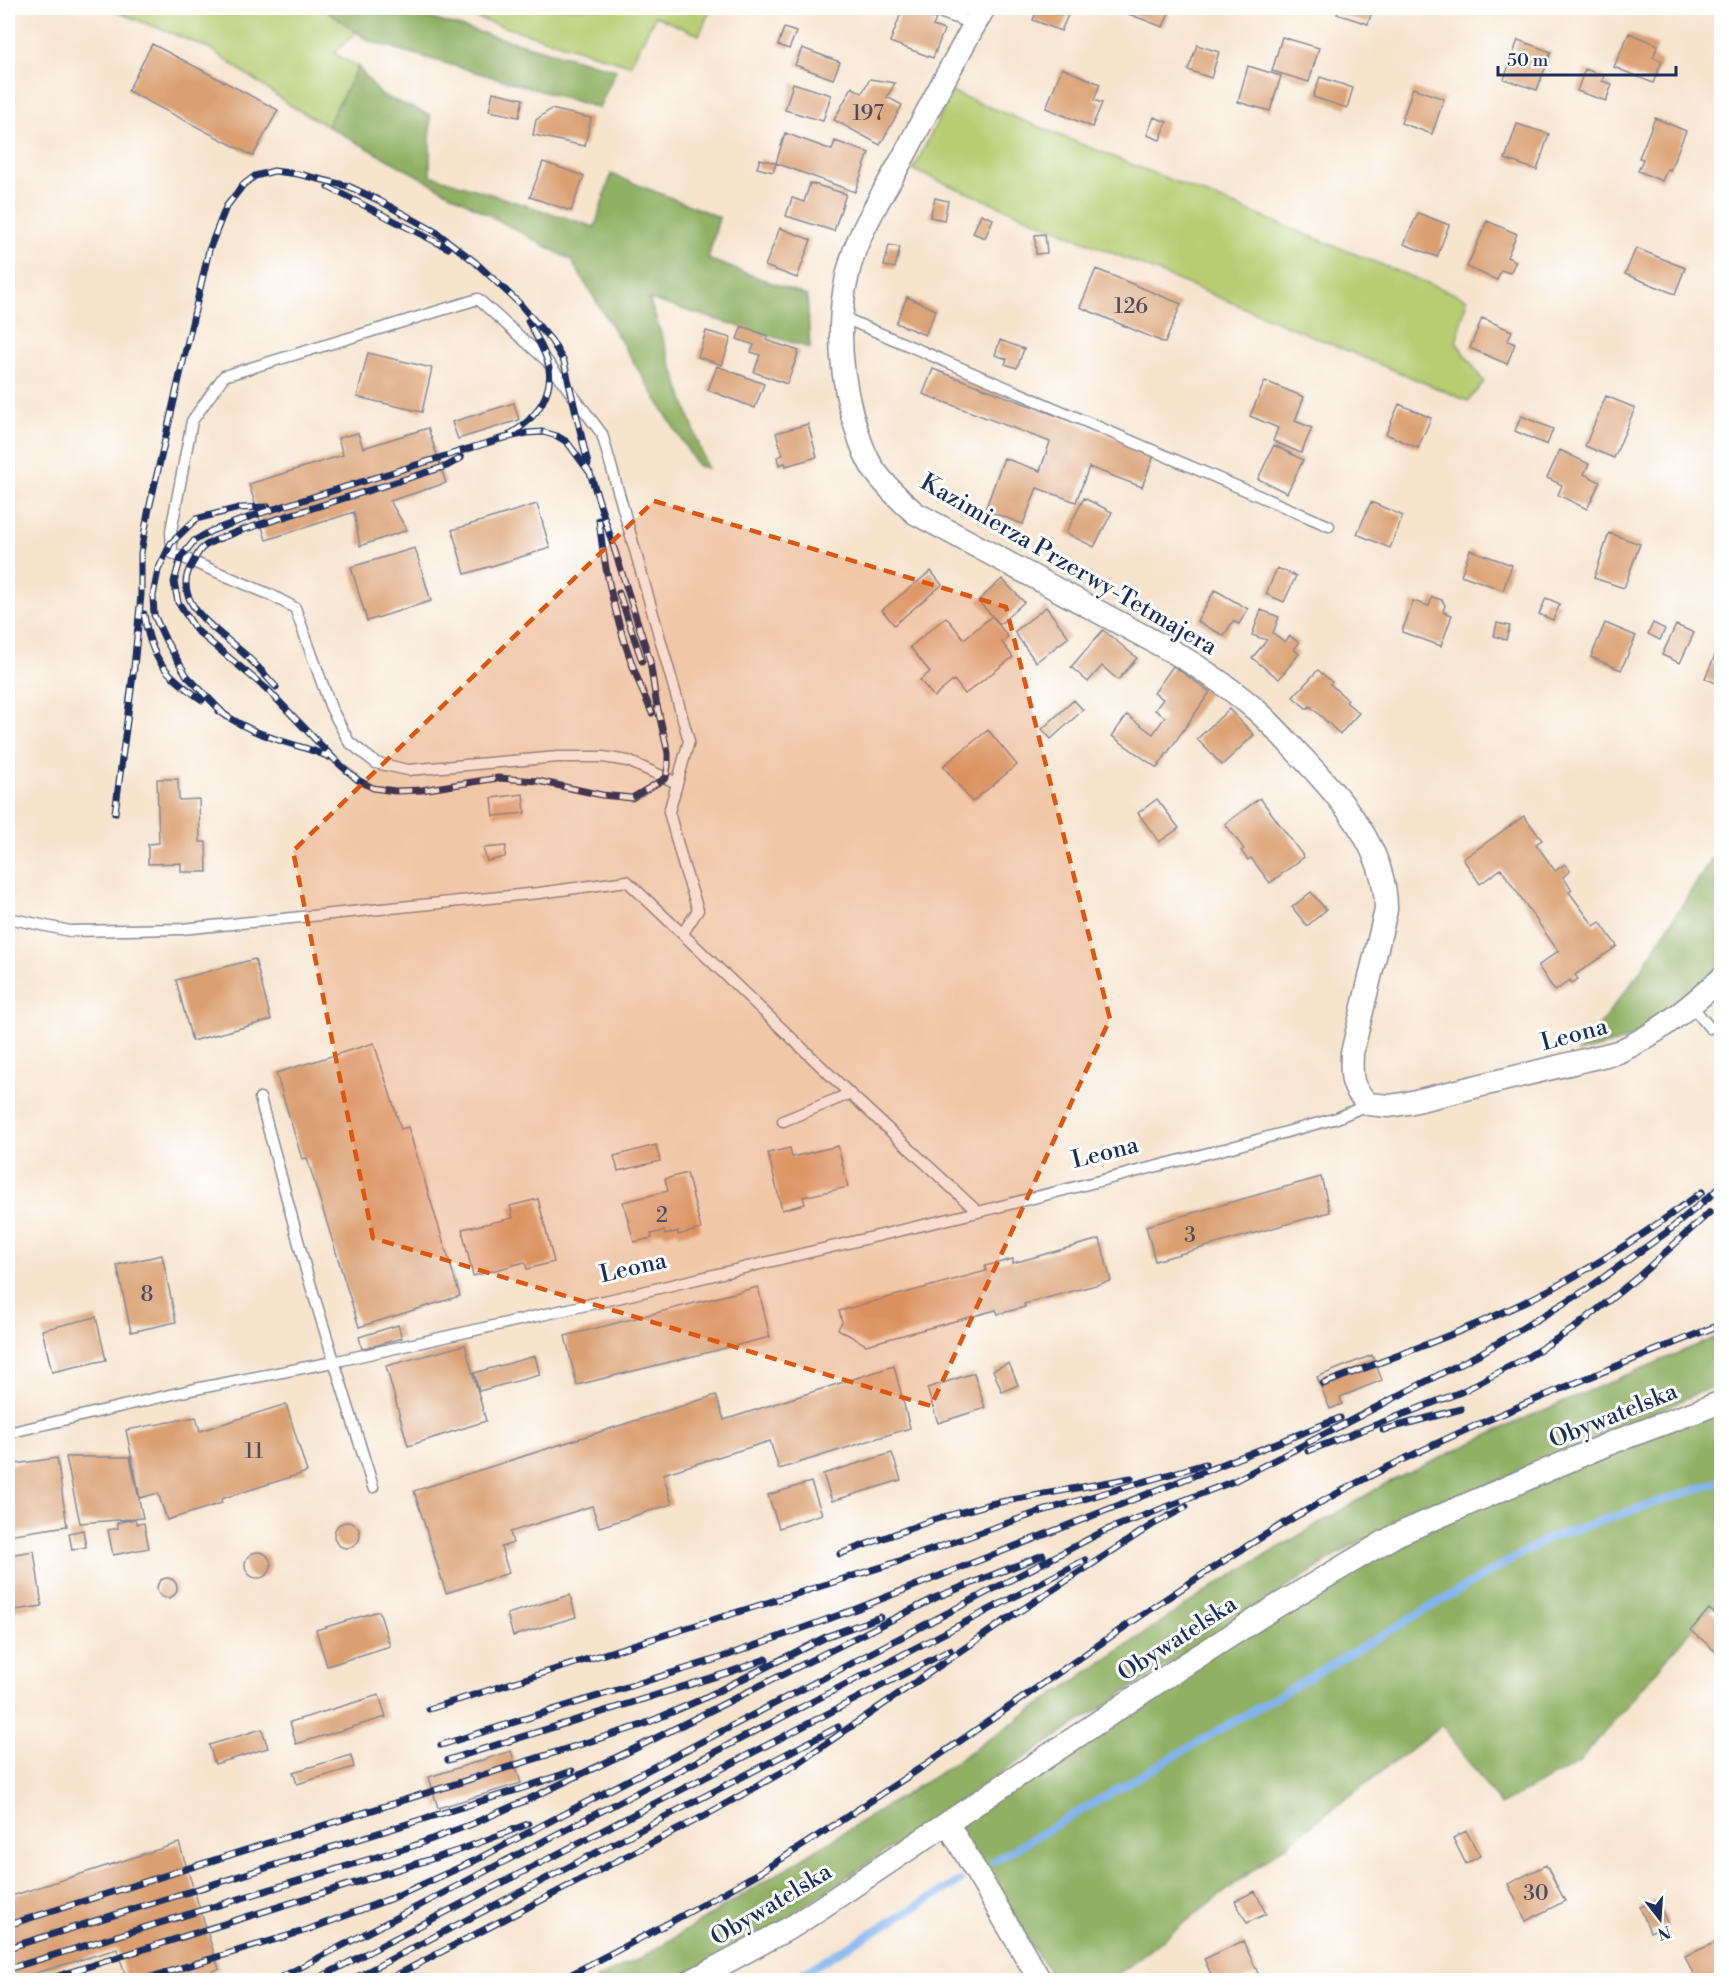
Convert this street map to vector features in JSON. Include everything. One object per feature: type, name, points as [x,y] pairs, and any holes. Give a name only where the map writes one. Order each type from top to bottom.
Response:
[{"type":"street","name":"Kazimierza Przerwy-Tetmajera","points":[[979,16],[856,248],[842,305],[841,361],[845,388],[859,438],[874,470],[893,493],[915,513],[1178,654],[1209,674],[1270,723],[1334,791],[1373,854],[1386,899],[1386,910],[1352,1053],[1351,1074],[1354,1089],[1369,1104]]},
{"type":"street","name":"Leona","points":[[1369,1104],[1389,1106],[1408,1103],[1618,1052],[1661,1029],[1722,978]]},
{"type":"street","name":"Obywatelska","points":[[693,1980],[795,1925],[1161,1680],[1277,1606],[1396,1535],[1608,1444],[1722,1402]]},
{"type":"street","points":[[948,1824],[1040,1980]]},
{"type":"lane","points":[[928,8],[979,16]]},
{"type":"lane","points":[[677,783],[627,761],[603,757],[558,757],[408,770],[376,764],[348,742],[331,708],[295,608],[271,595],[172,553],[171,531],[192,421],[224,376],[478,300],[547,361],[602,435],[689,741],[669,812],[698,910],[683,933]]},
{"type":"lane","points":[[842,317],[1329,526]]},
{"type":"lane","points":[[8,918],[70,931],[182,929],[538,893],[627,880],[849,1094],[978,1212]]},
{"type":"lane","points":[[1691,1005],[1710,1028]]},
{"type":"lane","points":[[783,1121],[849,1094]]},
{"type":"lane","points":[[260,1098],[333,1362],[373,1487]]},
{"type":"lane","name":"Leona","points":[[8,1433],[195,1389],[333,1362],[478,1329],[978,1212],[1337,1118],[1369,1104]]},
{"type":"highlighted area","points":[[654,501],[1006,607],[1110,1019],[931,1406],[373,1238],[293,851]]},
{"type":"green space","points":[[107,8],[382,8],[334,53],[358,67],[327,126],[290,105],[209,48]]},
{"type":"green space","points":[[323,8],[392,8],[616,70],[599,108],[369,41]]},
{"type":"green space","points":[[433,8],[711,8],[699,35],[655,16],[630,65],[459,13]]},
{"type":"green space","points":[[358,67],[381,95],[430,115],[430,175],[595,227],[611,174],[719,217],[708,259],[807,296],[810,348],[649,299],[707,468],[697,465],[571,260],[327,126]]},
{"type":"green space","points":[[952,92],[1467,299],[1456,342],[1484,382],[1468,401],[913,170]]},
{"type":"green space","points":[[1721,851],[1721,965],[1677,1005],[1629,1039],[1578,1053],[1637,976],[1712,858]]},
{"type":"green space","points":[[1721,1335],[1721,1383],[1352,1545],[1033,1752],[756,1938],[673,1980],[595,1980],[643,1957],[930,1779],[1213,1587],[1385,1484],[1516,1422]]},
{"type":"green space","points":[[1721,1402],[1721,1603],[1709,1609],[1579,1762],[1500,1805],[1442,1725],[1110,1980],[1055,1980],[948,1824],[1396,1535]]},
{"type":"building","points":[[903,8],[936,19],[933,26],[944,30],[933,58],[890,42]]},
{"type":"building","points":[[1038,8],[1071,8],[1061,31],[1033,20]]},
{"type":"building","points":[[1113,8],[1171,8],[1163,27]]},
{"type":"building","points":[[1339,8],[1373,8],[1368,24],[1337,14]]},
{"type":"building","points":[[784,28],[796,32],[789,49],[778,45]]},
{"type":"building","points":[[1629,33],[1658,45],[1653,57],[1662,61],[1653,83],[1614,67]]},
{"type":"building","points":[[1282,37],[1319,48],[1309,82],[1272,71]]},
{"type":"building","points":[[1518,40],[1551,52],[1537,90],[1504,79]]},
{"type":"building","points":[[152,44],[278,110],[253,156],[128,91]]},
{"type":"building","points":[[1197,45],[1219,52],[1211,78],[1188,70]]},
{"type":"building","points":[[802,48],[840,62],[833,79],[795,65]]},
{"type":"building","points":[[1248,66],[1281,76],[1270,111],[1238,102]]},
{"type":"building","points":[[1062,68],[1100,84],[1094,100],[1102,103],[1092,127],[1046,108]]},
{"type":"building","points":[[1585,69],[1604,76],[1602,81],[1612,84],[1606,101],[1577,91]]},
{"type":"building","points":[[1320,77],[1353,88],[1347,108],[1313,97]]},
{"type":"building","points":[[870,79],[895,83],[887,97],[902,105],[880,145],[834,120],[852,87],[862,93]]},
{"type":"building","points":[[793,83],[831,95],[823,121],[785,110]]},
{"type":"building","points":[[1413,88],[1444,99],[1432,134],[1401,123]]},
{"type":"building","points":[[493,92],[523,99],[519,117],[489,111]]},
{"type":"building","points":[[551,109],[591,118],[585,146],[533,135],[536,120]]},
{"type":"building","points":[[1154,117],[1167,122],[1160,140],[1147,135]]},
{"type":"building","points":[[1655,118],[1686,131],[1670,170],[1667,169],[1662,181],[1638,171],[1643,159],[1639,158]]},
{"type":"building","points":[[1517,124],[1549,134],[1537,170],[1505,159]]},
{"type":"building","points":[[785,133],[832,150],[835,141],[869,153],[855,192],[776,163]]},
{"type":"building","points":[[760,159],[776,163],[773,172],[757,168]]},
{"type":"building","points":[[543,162],[584,176],[571,211],[530,197]]},
{"type":"building","points":[[810,183],[846,194],[834,231],[786,216],[792,198],[804,202]]},
{"type":"building","points":[[935,198],[948,201],[944,220],[930,217]]},
{"type":"building","points":[[1418,213],[1449,225],[1437,257],[1404,244]]},
{"type":"building","points":[[981,214],[993,219],[985,238],[973,233]]},
{"type":"building","points":[[1487,221],[1517,234],[1507,257],[1516,261],[1510,273],[1501,270],[1497,280],[1467,267]]},
{"type":"building","points":[[780,228],[811,240],[797,278],[765,266]]},
{"type":"building","points":[[1045,234],[1047,253],[1036,254],[1035,235]]},
{"type":"building","points":[[889,245],[900,247],[895,268],[884,266]]},
{"type":"building","points":[[1636,248],[1685,268],[1675,294],[1625,274]]},
{"type":"building","points":[[1096,269],[1181,304],[1165,343],[1080,307]]},
{"type":"building","points":[[907,297],[936,310],[925,335],[896,323]]},
{"type":"building","points":[[1482,318],[1512,331],[1508,341],[1515,344],[1507,364],[1470,348]]},
{"type":"building","points":[[742,326],[768,336],[766,340],[799,351],[787,384],[754,372],[760,355],[751,352],[754,345],[737,339]]},
{"type":"building","points":[[706,331],[731,338],[722,365],[698,357]]},
{"type":"building","points":[[1000,340],[1024,349],[1017,368],[1005,364],[1007,359],[995,355]]},
{"type":"building","points":[[368,353],[432,368],[422,412],[357,397]]},
{"type":"building","points":[[717,366],[764,384],[755,408],[708,390]]},
{"type":"building","points":[[933,369],[1155,453],[1142,487],[1089,467],[1076,502],[1037,488],[1023,524],[985,510],[1004,458],[1040,471],[1050,442],[923,394]]},
{"type":"building","points":[[1265,381],[1304,397],[1295,421],[1312,428],[1301,453],[1273,441],[1278,428],[1250,416]]},
{"type":"building","points":[[1606,396],[1635,408],[1614,458],[1585,446]]},
{"type":"building","points":[[514,403],[519,420],[458,439],[452,422]]},
{"type":"building","points":[[1399,404],[1431,418],[1418,448],[1386,434]]},
{"type":"building","points":[[1521,416],[1553,429],[1547,445],[1515,431]]},
{"type":"building","points":[[808,424],[817,457],[786,466],[785,463],[779,465],[777,457],[783,455],[776,433]]},
{"type":"building","points":[[428,428],[446,483],[390,501],[407,530],[360,546],[354,512],[266,540],[249,484],[343,455],[338,438],[358,433],[363,448]]},
{"type":"building","points":[[1274,445],[1303,460],[1287,493],[1258,479]]},
{"type":"building","points":[[1560,450],[1589,464],[1584,474],[1600,482],[1587,509],[1558,495],[1562,485],[1547,478]]},
{"type":"building","points":[[1084,498],[1112,512],[1094,547],[1066,533]]},
{"type":"building","points":[[1371,502],[1403,516],[1390,548],[1357,534]]},
{"type":"building","points":[[537,504],[550,548],[465,574],[452,530]]},
{"type":"building","points":[[1609,533],[1640,544],[1624,588],[1594,578]]},
{"type":"building","points":[[415,548],[431,601],[367,621],[351,567]]},
{"type":"building","points":[[1470,550],[1512,565],[1503,590],[1461,575]]},
{"type":"building","points":[[1277,568],[1296,576],[1284,602],[1266,594]]},
{"type":"building","points":[[931,571],[942,585],[894,625],[882,610]]},
{"type":"building","points":[[1002,579],[1024,602],[1000,624],[978,601]]},
{"type":"building","points":[[1215,590],[1248,609],[1239,624],[1233,621],[1224,636],[1197,621]]},
{"type":"building","points":[[1432,597],[1442,600],[1445,605],[1443,612],[1452,615],[1441,646],[1402,632],[1413,601],[1429,606]]},
{"type":"building","points":[[1546,598],[1560,604],[1553,620],[1539,614]]},
{"type":"building","points":[[1046,607],[1069,637],[1036,662],[1014,632]]},
{"type":"building","points":[[1261,610],[1279,617],[1273,633],[1285,642],[1290,636],[1299,643],[1294,649],[1299,654],[1279,679],[1252,658],[1267,640],[1252,635]]},
{"type":"building","points":[[992,616],[1008,637],[1002,642],[1013,657],[965,694],[954,680],[934,697],[920,680],[930,672],[910,647],[946,617],[964,639]]},
{"type":"building","points":[[1497,623],[1510,626],[1506,640],[1494,636]]},
{"type":"building","points":[[1605,623],[1636,636],[1621,670],[1591,657]]},
{"type":"building","points":[[1653,623],[1665,629],[1660,640],[1648,634]]},
{"type":"building","points":[[1676,625],[1694,633],[1680,663],[1662,655]]},
{"type":"building","points":[[1103,630],[1137,658],[1118,680],[1102,666],[1088,682],[1071,667]]},
{"type":"building","points":[[1718,649],[1722,650],[1722,686],[1705,678]]},
{"type":"building","points":[[1173,666],[1210,692],[1157,768],[1112,736],[1127,715],[1153,734],[1165,717],[1155,710],[1163,699],[1154,693]]},
{"type":"building","points":[[1318,670],[1332,682],[1330,684],[1359,713],[1340,734],[1310,706],[1307,709],[1293,697]]},
{"type":"building","points":[[1074,700],[1083,710],[1051,739],[1042,729]]},
{"type":"building","points":[[1229,709],[1254,735],[1222,765],[1197,739]]},
{"type":"building","points":[[988,730],[1017,765],[972,802],[943,766]]},
{"type":"building","points":[[157,779],[178,779],[179,800],[199,799],[200,842],[206,842],[207,872],[181,872],[181,863],[148,864],[148,844],[159,843]]},
{"type":"building","points":[[523,794],[525,813],[494,816],[492,798]]},
{"type":"building","points":[[1260,798],[1304,857],[1270,883],[1251,858],[1248,860],[1241,851],[1244,849],[1225,824]]},
{"type":"building","points":[[1157,799],[1179,828],[1159,842],[1138,813]]},
{"type":"building","points":[[1524,816],[1542,840],[1536,844],[1555,871],[1565,864],[1570,871],[1563,877],[1572,890],[1569,892],[1594,926],[1600,922],[1617,946],[1575,975],[1578,979],[1572,983],[1570,980],[1555,991],[1538,966],[1558,951],[1501,869],[1480,884],[1463,859]]},
{"type":"building","points":[[506,846],[505,857],[487,861],[483,848]]},
{"type":"building","points":[[1311,892],[1326,910],[1307,926],[1292,907]]},
{"type":"building","points":[[255,959],[271,1020],[192,1041],[176,980]]},
{"type":"building","points":[[374,1043],[401,1129],[408,1127],[460,1296],[359,1327],[307,1158],[302,1159],[276,1073]]},
{"type":"building","points":[[656,1145],[660,1161],[618,1171],[614,1156]]},
{"type":"building","points":[[838,1146],[848,1187],[803,1197],[805,1204],[782,1210],[768,1153],[790,1148],[792,1157]]},
{"type":"building","points":[[687,1173],[701,1229],[678,1235],[678,1231],[665,1235],[664,1231],[651,1234],[652,1238],[634,1242],[623,1202],[668,1191],[665,1179]]},
{"type":"building","points":[[1321,1177],[1330,1212],[1155,1261],[1146,1226]]},
{"type":"building","points":[[538,1199],[554,1262],[527,1269],[525,1262],[473,1276],[462,1229],[513,1218],[510,1206]]},
{"type":"building","points":[[1100,1239],[1111,1281],[1024,1304],[1025,1307],[998,1314],[996,1310],[866,1345],[838,1329],[842,1322],[839,1311],[986,1271],[985,1266],[1013,1259],[1013,1263]]},
{"type":"building","points":[[162,1255],[176,1322],[131,1332],[117,1265]]},
{"type":"building","points":[[758,1287],[770,1337],[577,1385],[565,1336]]},
{"type":"building","points":[[96,1317],[106,1360],[52,1372],[42,1330]]},
{"type":"building","points":[[398,1325],[402,1338],[362,1349],[359,1337]]},
{"type":"building","points":[[465,1345],[486,1421],[408,1446],[386,1366]]},
{"type":"building","points":[[1372,1355],[1382,1380],[1340,1397],[1342,1404],[1330,1409],[1317,1377]]},
{"type":"building","points":[[535,1356],[540,1375],[479,1391],[474,1373]]},
{"type":"building","points":[[1009,1363],[1018,1385],[1002,1392],[993,1370]]},
{"type":"building","points":[[894,1366],[910,1428],[779,1469],[770,1441],[663,1474],[672,1504],[599,1527],[592,1506],[510,1532],[513,1543],[501,1547],[509,1573],[446,1593],[414,1491],[716,1395],[724,1420]]},
{"type":"building","points":[[974,1373],[985,1408],[938,1423],[927,1388]]},
{"type":"building","points":[[286,1404],[307,1472],[221,1499],[222,1503],[167,1520],[158,1493],[140,1498],[126,1430],[196,1417],[200,1431]]},
{"type":"building","points":[[892,1453],[901,1480],[832,1501],[823,1474]]},
{"type":"building","points":[[66,1457],[130,1457],[143,1518],[80,1523]]},
{"type":"building","points":[[57,1458],[67,1526],[8,1535],[8,1465]]},
{"type":"building","points":[[811,1482],[822,1514],[779,1528],[768,1495]]},
{"type":"building","points":[[135,1519],[137,1524],[144,1523],[149,1548],[113,1555],[108,1530],[118,1528],[117,1523]]},
{"type":"building","points":[[347,1522],[356,1526],[360,1535],[356,1544],[347,1548],[338,1544],[334,1535],[338,1526]]},
{"type":"building","points":[[83,1530],[86,1547],[72,1550],[69,1533]]},
{"type":"building","points":[[34,1551],[42,1606],[8,1611],[8,1555]]},
{"type":"building","points":[[258,1552],[267,1556],[271,1565],[267,1574],[258,1578],[249,1574],[245,1565],[249,1556]]},
{"type":"building","points":[[163,1578],[171,1578],[177,1584],[177,1592],[171,1598],[163,1598],[157,1592],[157,1584]]},
{"type":"building","points":[[570,1595],[576,1617],[513,1636],[507,1614]]},
{"type":"building","points":[[1709,1609],[1722,1620],[1722,1657],[1691,1630]]},
{"type":"building","points":[[379,1611],[390,1646],[327,1666],[316,1630]]},
{"type":"building","points":[[379,1695],[386,1717],[296,1744],[290,1722]]},
{"type":"building","points":[[262,1729],[268,1748],[215,1764],[209,1745]]},
{"type":"building","points":[[511,1751],[521,1783],[438,1808],[429,1777]]},
{"type":"building","points":[[351,1755],[354,1767],[297,1784],[293,1772]]},
{"type":"building","points":[[1466,1831],[1480,1856],[1466,1864],[1453,1838]]},
{"type":"building","points":[[179,1843],[219,1969],[184,1980],[127,1980],[117,1949],[12,1980],[8,1967],[8,1897]]},
{"type":"building","points":[[1546,1865],[1565,1901],[1526,1921],[1508,1884]]},
{"type":"building","points":[[1255,1891],[1266,1914],[1247,1923],[1235,1901]]},
{"type":"building","points":[[1657,1900],[1668,1924],[1650,1932],[1640,1907]]},
{"type":"building","points":[[1722,1940],[1722,1977],[1713,1980],[1696,1980],[1685,1956]]},
{"type":"building","points":[[1243,1941],[1258,1973],[1242,1980],[1214,1980],[1204,1959]]},
{"type":"waterway","points":[[994,1861],[1549,1538],[1722,1481]]},
{"type":"waterway","points":[[791,1980],[960,1881]]},
{"type":"railway","points":[[115,813],[134,667],[141,595],[141,553],[148,513],[209,250],[226,207],[243,185],[255,176],[274,171],[298,174],[348,186],[436,232],[475,262],[519,303],[551,340],[564,362],[588,464]]},
{"type":"railway","points":[[328,187],[448,248]]},
{"type":"railway","points":[[510,434],[536,412],[547,393],[549,382],[547,360],[528,321]]},
{"type":"railway","points":[[543,432],[567,442],[590,473],[650,661],[668,753],[668,766],[666,778],[632,798],[602,795],[538,781],[498,778],[422,790],[395,791],[373,788],[358,780],[337,762],[269,691],[196,630],[178,602],[174,582],[181,557],[194,541],[211,531],[261,513],[500,439],[543,432]]},
{"type":"railway","points":[[276,687],[246,655],[209,624],[191,602],[187,590],[187,578],[201,550],[213,541],[239,531],[447,466],[461,458]]},
{"type":"railway","points":[[226,716],[187,676],[166,641],[154,615],[153,596],[158,570],[171,543],[196,519],[239,508],[268,507]]},
{"type":"railway","points":[[599,520],[611,594],[625,643],[652,713]]},
{"type":"railway","points":[[619,593],[642,661]]},
{"type":"railway","points":[[144,614],[151,643],[162,664],[178,682],[202,700]]},
{"type":"railway","points":[[219,711],[257,732],[329,757]]},
{"type":"railway","points":[[141,1980],[307,1930],[395,1897],[474,1861],[1104,1531],[1234,1481],[1481,1353],[1586,1290],[1667,1232],[1722,1186]]},
{"type":"railway","points":[[1323,1384],[1464,1329],[1547,1291],[1588,1269],[1702,1192]]},
{"type":"railway","points":[[1308,1451],[1461,1392],[1526,1358],[1576,1327],[1638,1277],[1710,1212]]},
{"type":"railway","points":[[560,1980],[707,1902],[795,1850],[913,1773],[1196,1579],[1344,1489],[1504,1413],[1722,1324]]},
{"type":"railway","points":[[1383,1430],[1461,1409]]},
{"type":"railway","points":[[441,1745],[720,1658],[856,1609],[1340,1418]]},
{"type":"railway","points":[[429,1709],[888,1565],[1039,1512],[1205,1464]]},
{"type":"railway","points":[[840,1554],[933,1520],[990,1504],[1131,1478]]},
{"type":"railway","points":[[387,1980],[704,1816],[795,1765],[1003,1622],[1152,1525],[1186,1507]]},
{"type":"railway","points":[[8,1969],[413,1846],[472,1824],[634,1749],[937,1597],[1043,1555]]},
{"type":"railway","points":[[276,1980],[1085,1560]]},
{"type":"railway","points":[[8,1925],[642,1725],[700,1700],[828,1636],[880,1617]]},
{"type":"railway","points":[[315,1980],[950,1650]]},
{"type":"railway","points":[[448,1760],[766,1659]]},
{"type":"railway","points":[[351,1980],[838,1727]]},
{"type":"railway","points":[[8,1948],[572,1771]]},
{"type":"railway","points":[[45,1980],[460,1850],[528,1824]]}]
